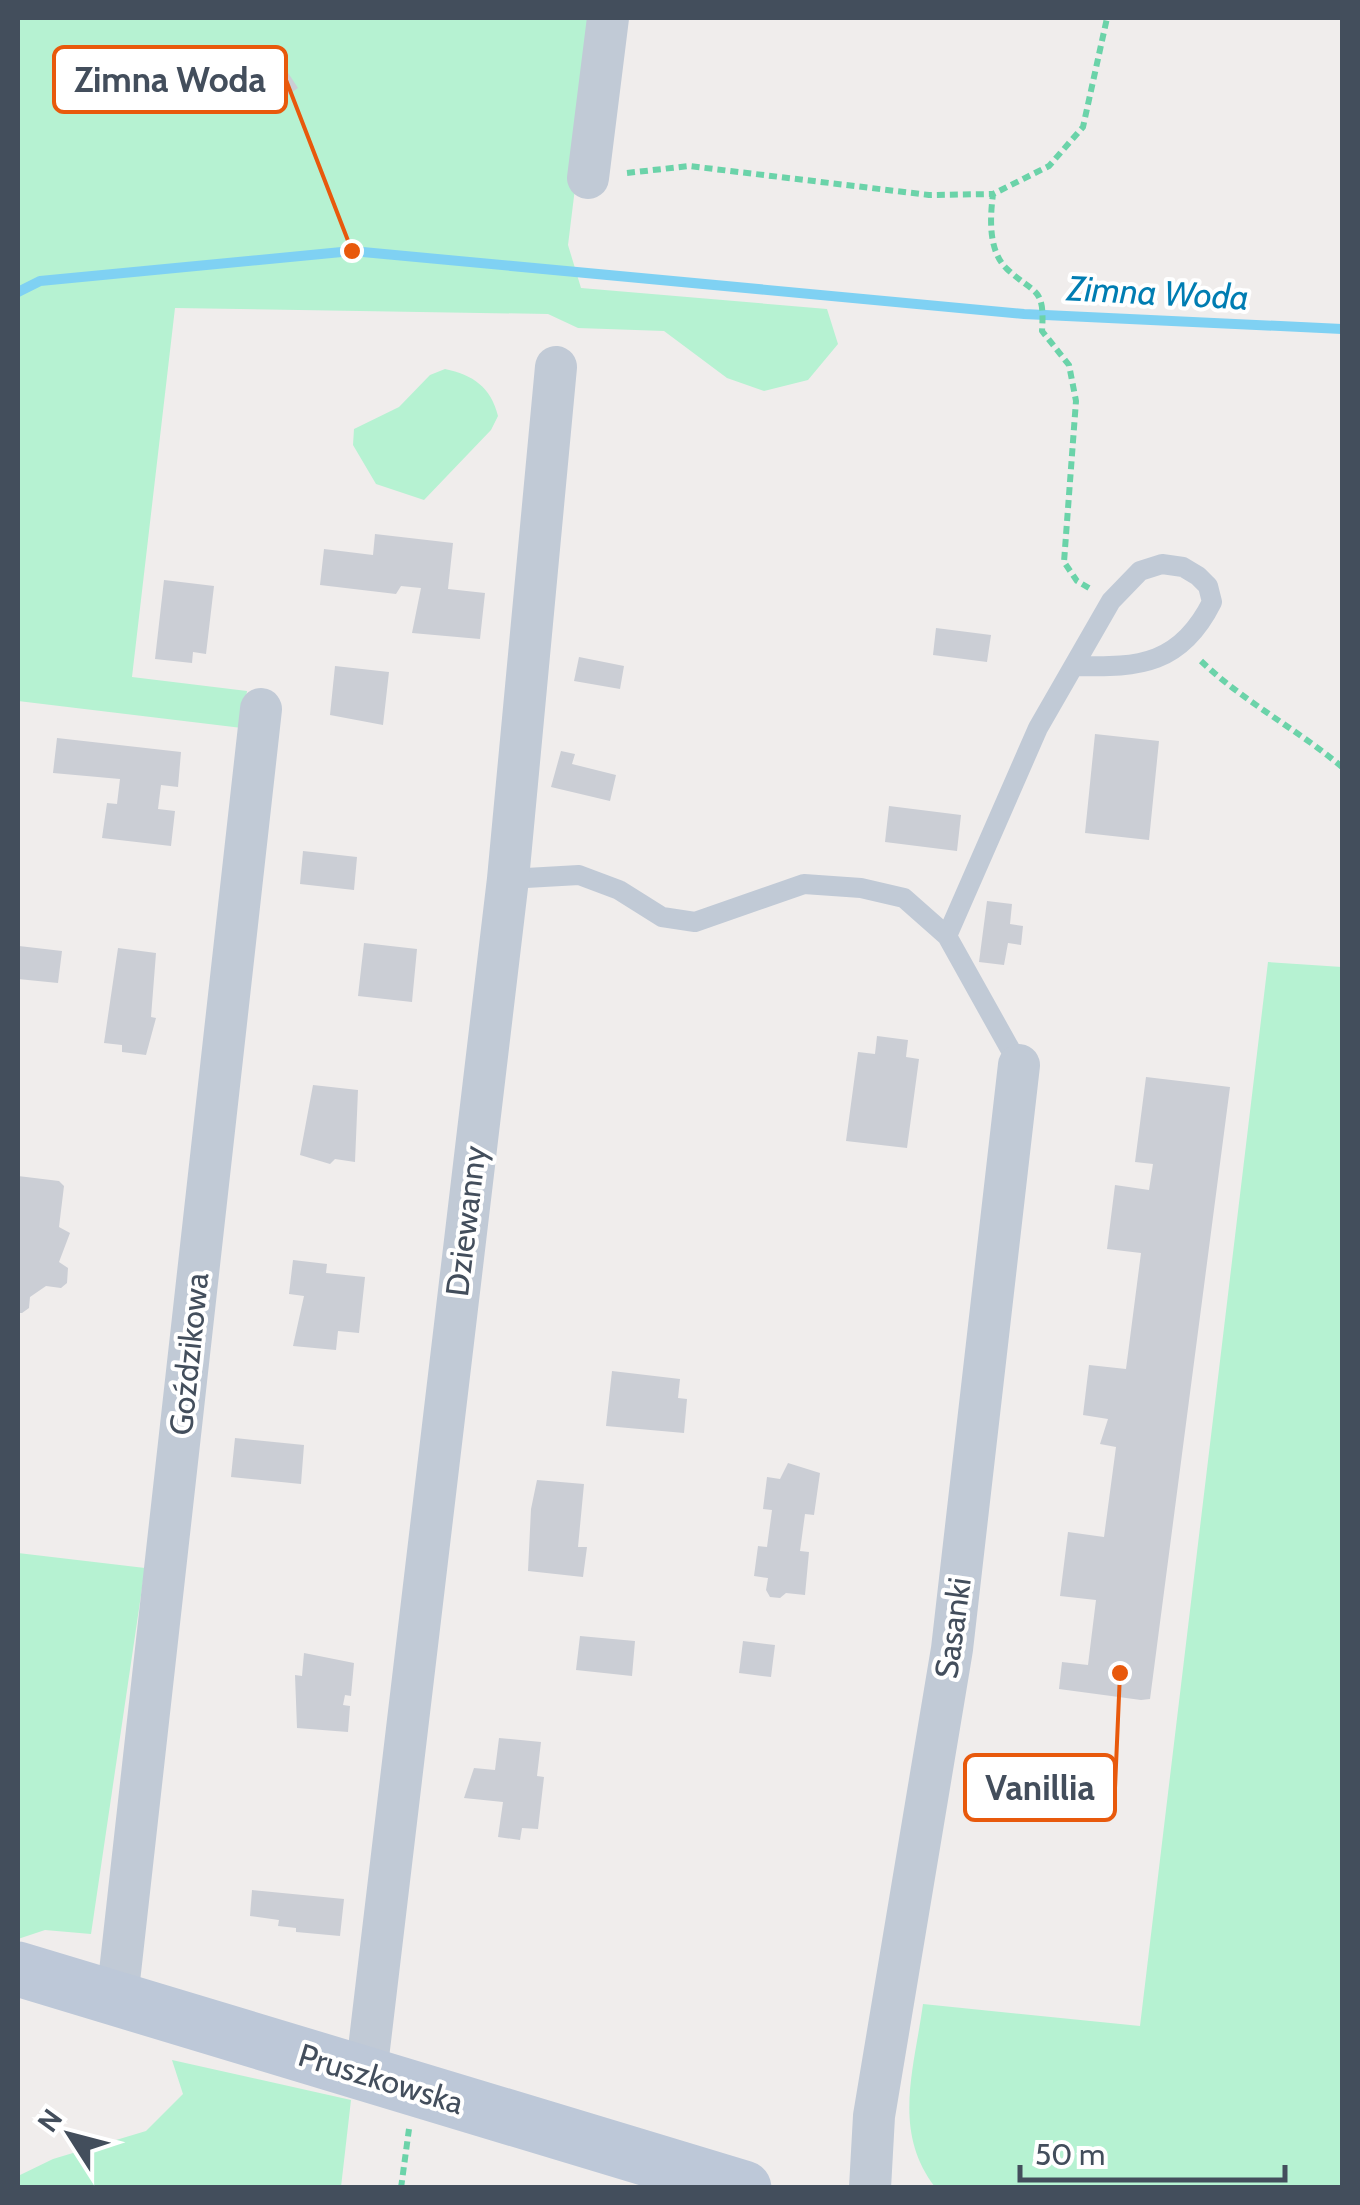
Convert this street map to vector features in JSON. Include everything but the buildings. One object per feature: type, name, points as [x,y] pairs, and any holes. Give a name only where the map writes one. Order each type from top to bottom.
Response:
[{"type":"street","points":[[588,178],[608,18]]},
{"type":"street","name":"Dziewanny","points":[[388,2081],[556,367]]},
{"type":"street","name":"Goździkowa","points":[[117,1999],[261,709]]},
{"type":"street","name":"Sasanki","points":[[870,2188],[874,2116],[952,1649],[1019,1065]]},
{"type":"street","name":"Pruszkowska","points":[[18,1969],[744,2188]]},
{"type":"lane","points":[[948,936],[1024,760],[1111,601],[1140,572],[1162,564],[1183,567],[1198,576],[1212,602],[1202,622],[1182,643],[1132,667],[1076,666]]},
{"type":"lane","points":[[508,880],[580,875],[619,890],[662,917],[696,922],[804,884],[862,888],[904,898],[948,936],[1019,1065]]},
{"type":"path","points":[[588,178],[688,166],[929,195],[993,194],[1049,166],[1083,126],[1107,18]]},
{"type":"path","points":[[993,194],[990,220],[997,255],[1007,268],[1035,287],[1044,303],[1042,331],[1070,365],[1076,401],[1064,562],[1077,581],[1111,601]]},
{"type":"path","points":[[1182,643],[1233,691],[1306,737],[1342,767]]},
{"type":"path","points":[[388,2081],[402,2188]]},
{"type":"green space","points":[[18,18],[596,18],[568,245],[581,288],[827,309],[838,344],[808,380],[764,391],[727,378],[664,331],[578,328],[548,314],[175,308],[132,677],[247,691],[242,728],[18,701]]},
{"type":"green space","points":[[445,369],[472,379],[486,390],[498,416],[491,430],[424,500],[376,484],[353,445],[354,429],[399,407],[430,375]]},
{"type":"green space","points":[[1268,962],[1342,967],[1342,2187],[935,2187],[922,2166],[910,2122],[912,2076],[923,2004],[1140,2026]]},
{"type":"green space","points":[[18,1553],[145,1568],[91,1934],[45,1930],[18,1939]]},
{"type":"green space","points":[[172,2060],[351,2100],[341,2187],[18,2187],[18,2176],[53,2159],[146,2131],[183,2094]]},
{"type":"waterway","name":"Zimna Woda","points":[[18,292],[40,281],[352,251],[1024,314],[1342,329]]},
{"type":"place","name":"Zimna Woda","points":[[352,251]]},
{"type":"place","name":"Vanillia","points":[[1120,1673]]}]
